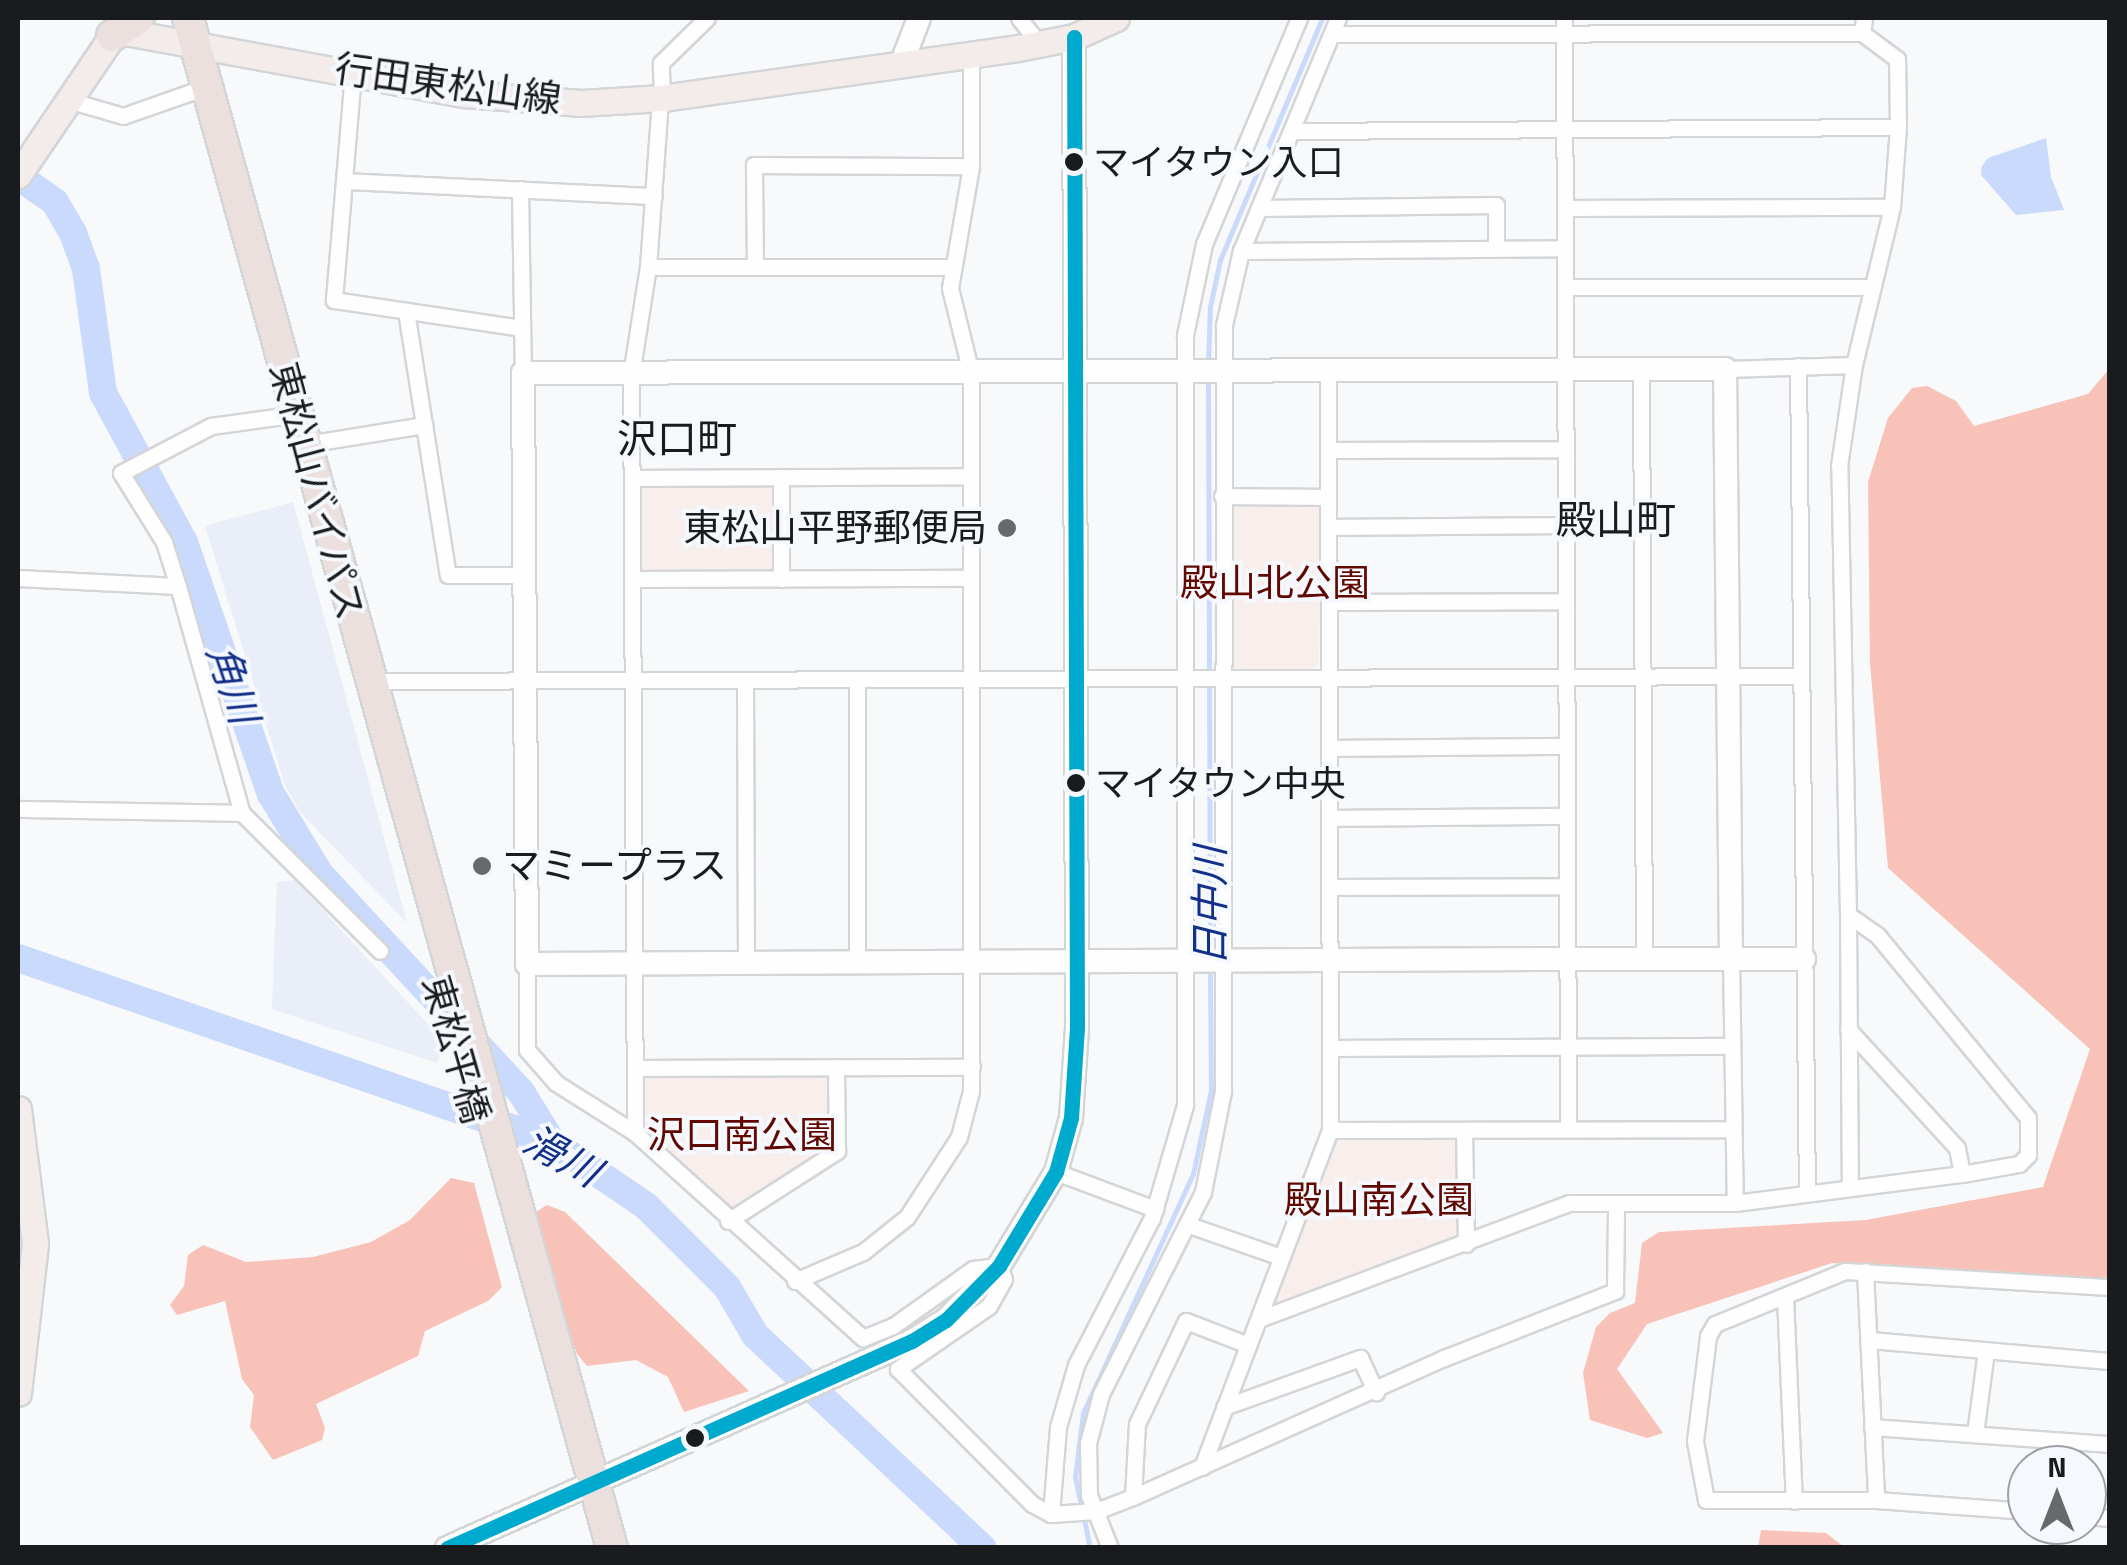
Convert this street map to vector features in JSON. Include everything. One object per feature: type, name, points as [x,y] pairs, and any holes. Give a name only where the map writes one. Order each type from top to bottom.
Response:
[{"type":"highway","points":[[113,27],[139,18]]},
{"type":"highway","name":"東松山バイパス","points":[[183,29],[194,91],[283,416],[441,959]]},
{"type":"highway","name":"東松山バイパス","points":[[183,29],[306,444],[441,959]]},
{"type":"highway","name":"東松平橋","points":[[441,959],[585,1485]]},
{"type":"highway","points":[[585,1485],[591,1548]]},
{"type":"highway","points":[[585,1485],[612,1548]]},
{"type":"main road","name":"行田東松山線","points":[[113,27],[183,29],[353,72],[522,101],[661,98],[901,65],[1074,38],[1116,18]]},
{"type":"main road","points":[[21,170],[113,27]]},
{"type":"main road","points":[[18,1109],[26,1249],[18,1393]]},
{"type":"street","points":[[634,1133],[631,375],[648,267],[661,62],[708,18]]},
{"type":"street","points":[[901,65],[919,18]]},
{"type":"street","points":[[1019,18],[1039,44]]},
{"type":"street","points":[[1056,1513],[1058,1427],[1076,1365],[1154,1209],[1185,1105],[1185,336],[1204,244],[1300,18]]},
{"type":"street","points":[[1564,25],[1568,1130]]},
{"type":"street","points":[[1110,1548],[1089,1495],[1088,1443],[1101,1394],[1189,1225],[1220,1124],[1225,961],[1224,325],[1241,251],[1336,26],[1863,25],[1897,59],[1898,127],[1892,207],[1854,366],[1839,466],[1850,1188]]},
{"type":"street","points":[[447,1548],[848,1370],[946,1320],[999,1266],[1056,1172],[1076,1086],[1074,38]]},
{"type":"street","points":[[796,1281],[863,1252],[926,1196],[966,1120],[972,1067],[970,373],[951,268],[971,166],[971,55]]},
{"type":"street","points":[[353,72],[334,300],[522,328]]},
{"type":"street","points":[[68,100],[123,116],[194,91]]},
{"type":"street","points":[[1294,132],[1898,127]]},
{"type":"street","points":[[755,267],[754,166],[971,166]]},
{"type":"street","points":[[346,181],[654,196]]},
{"type":"street","points":[[520,188],[527,1050],[556,1084],[634,1133],[863,1338],[893,1326],[973,1269],[999,1266]]},
{"type":"street","points":[[1259,208],[1496,205],[1496,248]]},
{"type":"street","points":[[1565,208],[1892,207]]},
{"type":"street","points":[[1241,251],[1564,248]]},
{"type":"street","points":[[648,267],[951,268]]},
{"type":"street","points":[[1565,287],[1872,286]]},
{"type":"street","points":[[406,311],[448,575],[524,576]]},
{"type":"street","points":[[1798,366],[1807,1193]]},
{"type":"street","points":[[523,373],[1854,366]]},
{"type":"street","points":[[1725,368],[1735,1204]]},
{"type":"street","points":[[1642,369],[1644,959]]},
{"type":"street","points":[[1202,1468],[1330,1130],[1328,371]]},
{"type":"street","points":[[283,416],[211,426],[152,452],[120,473],[164,542],[242,813],[380,951]]},
{"type":"street","points":[[306,444],[424,424]]},
{"type":"street","points":[[1329,450],[1564,449]]},
{"type":"street","points":[[781,476],[781,579]]},
{"type":"street","points":[[632,478],[969,476]]},
{"type":"street","points":[[1222,496],[1328,497]]},
{"type":"street","points":[[1328,526],[1564,525]]},
{"type":"street","points":[[18,578],[178,586]]},
{"type":"street","points":[[632,579],[970,578]]},
{"type":"street","points":[[1329,602],[1564,601]]},
{"type":"street","points":[[368,681],[1800,676]]},
{"type":"street","points":[[745,680],[746,963]]},
{"type":"street","points":[[857,680],[857,963]]},
{"type":"street","points":[[1329,748],[1566,746]]},
{"type":"street","points":[[18,809],[242,813]]},
{"type":"street","points":[[1329,818],[1566,816]]},
{"type":"street","points":[[1329,887],[1567,886]]},
{"type":"street","points":[[1259,1319],[1569,1204],[1735,1204],[2019,1164],[2028,1154],[2028,1118],[1877,935],[1848,915]]},
{"type":"street","points":[[527,964],[1804,959]]},
{"type":"street","points":[[1848,1029],[1957,1148],[1962,1174]]},
{"type":"street","points":[[1332,1048],[1732,1046]]},
{"type":"street","points":[[728,1221],[837,1151],[836,1067]]},
{"type":"street","points":[[635,1068],[972,1067]]},
{"type":"street","points":[[1330,1130],[1733,1130]]},
{"type":"street","points":[[1464,1131],[1466,1244]]},
{"type":"street","points":[[1056,1172],[1154,1209]]},
{"type":"street","points":[[999,1266],[1004,1279],[988,1306],[898,1370],[1032,1504],[1056,1513],[1096,1511],[1615,1291],[1616,1204]]},
{"type":"street","points":[[1189,1225],[1280,1257]]},
{"type":"street","points":[[2007,1510],[1876,1500],[1706,1500],[1694,1441],[1715,1324],[1845,1271],[2110,1287]]},
{"type":"street","points":[[1865,1271],[1876,1500]]},
{"type":"street","points":[[1785,1297],[1794,1501]]},
{"type":"street","points":[[1133,1497],[1136,1424],[1186,1321],[1248,1345]]},
{"type":"street","points":[[1868,1340],[2110,1361]]},
{"type":"street","points":[[1975,1434],[1986,1351]]},
{"type":"street","points":[[1224,1407],[1360,1358],[1376,1392]]},
{"type":"street","points":[[1872,1427],[2110,1444]]},
{"type":"shaded area","points":[[2109,369],[2109,1278],[1832,1263],[1647,1324],[1617,1369],[1663,1433],[1647,1438],[1590,1420],[1583,1373],[1596,1327],[1610,1313],[1635,1303],[1642,1243],[1659,1232],[1866,1220],[2043,1187],[2090,1049],[1888,868],[1870,664],[1868,482],[1888,418],[1912,388],[1927,386],[1956,401],[1974,426],[2088,394]]},
{"type":"shaded area","points":[[293,502],[407,923],[300,812],[285,785],[205,526]]},
{"type":"shaded area","points":[[295,880],[437,1034],[442,1052],[437,1063],[272,1009],[277,882]]},
{"type":"shaded area","points":[[451,1178],[474,1183],[502,1287],[488,1301],[425,1331],[418,1356],[316,1404],[325,1428],[322,1440],[273,1460],[250,1427],[254,1395],[242,1379],[225,1301],[177,1315],[170,1305],[184,1286],[188,1255],[203,1245],[246,1262],[313,1257],[371,1242],[410,1220]]},
{"type":"shaded area","points":[[547,1205],[565,1212],[749,1391],[684,1412],[668,1377],[636,1360],[587,1366],[577,1354],[534,1228],[536,1212]]},
{"type":"shaded area","points":[[1761,1530],[1826,1533],[1844,1547],[1758,1547]]},
{"type":"green space","points":[[643,484],[777,484],[778,572],[644,572],[638,566],[637,489]]},
{"type":"green space","name":"殿山北公園","points":[[1229,500],[1321,501],[1319,664],[1313,669],[1235,670],[1229,665]]},
{"type":"green space","name":"沢口南公園","points":[[826,1074],[832,1080],[829,1151],[736,1210],[727,1210],[643,1128],[643,1081],[648,1075]]},
{"type":"green space","name":"殿山南公園","points":[[1337,1135],[1457,1139],[1458,1232],[1453,1241],[1278,1306],[1271,1298]]},
{"type":"water","points":[[2046,138],[2051,177],[2064,210],[2016,215],[1981,175],[1982,166],[1988,158]]},
{"type":"waterway","name":"日中川","points":[[1208,363],[1210,307],[1220,260],[1322,18]]},
{"type":"waterway","name":"角川","points":[[18,176],[55,202],[73,233],[86,269],[103,393],[184,542],[271,794],[319,873],[521,1092],[552,1142]]},
{"type":"waterway","name":"日中川","points":[[1208,379],[1210,953]]},
{"type":"waterway","name":"滑川","points":[[18,958],[552,1142],[646,1206],[727,1287],[755,1335],[983,1548]]},
{"type":"waterway","name":"日中川","points":[[1090,1548],[1075,1477],[1083,1413],[1193,1174],[1211,1090],[1210,969]]},
{"type":"transit line","points":[[447,1548],[912,1341],[946,1320],[999,1266],[1056,1172],[1071,1118],[1077,1028],[1074,37]]},
{"type":"place","name":"マイタウン入口","points":[[1074,162]]},
{"type":"place","name":"東松山平野郵便局","points":[[1007,528]]},
{"type":"place","name":"マイタウン中央","points":[[1076,783]]},
{"type":"place","name":"マミープラス","points":[[482,866]]},
{"type":"district","name":"沢口町","points":[[677,439]]},
{"type":"district","name":"殿山町","points":[[1616,520]]}]
